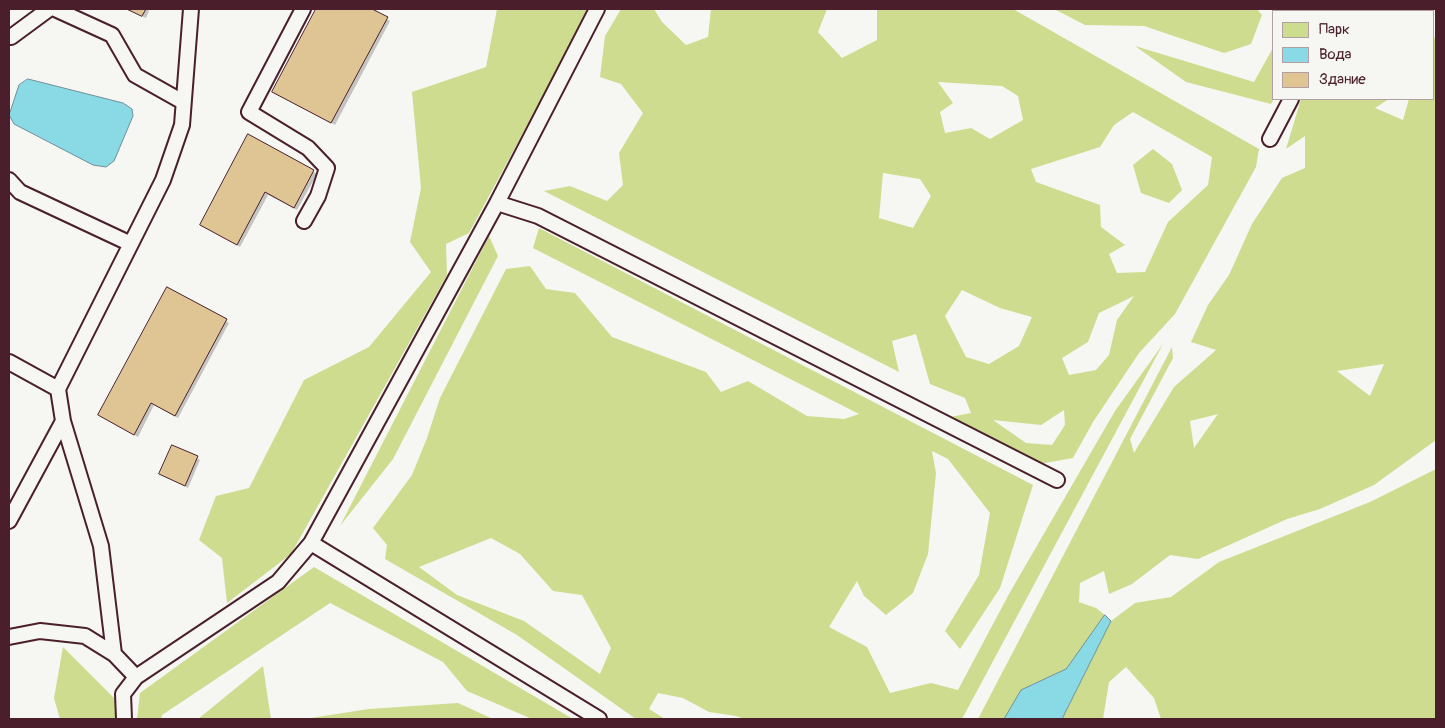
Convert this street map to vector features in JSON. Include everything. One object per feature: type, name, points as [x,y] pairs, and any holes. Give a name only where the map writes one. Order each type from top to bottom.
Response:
[{"type":"lane","points":[[10,37],[49,9]]},
{"type":"lane","points":[[55,9],[112,35],[135,75],[183,102]]},
{"type":"lane","points":[[114,654],[101,546],[63,421],[58,389],[163,180],[182,125],[191,9]]},
{"type":"lane","points":[[303,9],[249,112],[308,148],[327,168],[318,196],[304,221]]},
{"type":"lane","points":[[124,719],[124,694],[136,678],[278,582],[311,543],[497,203],[597,9]]},
{"type":"lane","points":[[1270,139],[1290,100]]},
{"type":"lane","points":[[9,180],[20,192],[131,244]]},
{"type":"lane","points":[[497,203],[538,216],[1057,480]]},
{"type":"lane","points":[[9,362],[58,389]]},
{"type":"lane","points":[[9,521],[63,421]]},
{"type":"lane","points":[[311,543],[599,719]]},
{"type":"lane","points":[[9,637],[40,631],[85,636],[114,654],[136,678]]},
{"type":"green space","points":[[497,9],[590,9],[469,233],[446,244],[447,275],[291,554],[227,603],[222,558],[199,540],[216,496],[249,488],[304,380],[369,347],[431,272],[410,242],[421,188],[412,92],[486,67]]},
{"type":"green space","points":[[621,9],[654,9],[662,22],[686,45],[708,37],[711,9],[827,9],[818,32],[842,58],[877,40],[877,10],[874,9],[1013,9],[1259,149],[1256,167],[1175,314],[1139,353],[1093,422],[1073,458],[1039,464],[950,417],[971,413],[965,398],[930,384],[916,334],[892,341],[899,372],[544,191],[570,186],[607,201],[623,185],[619,153],[643,113],[621,84],[600,77],[605,36]],"holes":[[[938,82],[1002,86],[1018,96],[1023,120],[990,139],[971,128],[945,133],[940,112],[953,103]],[[1133,112],[1212,157],[1208,185],[1168,222],[1145,272],[1117,273],[1109,254],[1125,245],[1101,227],[1100,205],[1036,182],[1031,169],[1100,147],[1114,125]],[[883,173],[920,179],[931,196],[913,228],[879,218]],[[962,290],[1000,308],[1032,317],[1019,346],[989,364],[966,357],[945,316]],[[1134,296],[1117,320],[1109,355],[1096,370],[1069,375],[1062,358],[1088,342],[1099,313]],[[1064,410],[1065,425],[1052,445],[1026,443],[993,420],[1041,425]]]},
{"type":"green space","points":[[1054,9],[1257,9],[1262,15],[1251,44],[1224,53],[1144,26],[1085,25]]},
{"type":"green space","points":[[1436,37],[1436,440],[1374,485],[1320,509],[1287,519],[1198,559],[1170,555],[1132,584],[1109,594],[1104,571],[1080,583],[1079,602],[1096,608],[1105,615],[1066,669],[1021,690],[1004,719],[978,719],[1172,347],[1173,358],[1130,439],[1134,453],[1174,387],[1216,350],[1191,342],[1208,305],[1229,275],[1252,224],[1282,178],[1305,168],[1305,136],[1286,149],[1301,100],[1387,100],[1375,108],[1403,120],[1409,100],[1435,100]],"holes":[[[1384,364],[1370,396],[1337,371]],[[1218,414],[1194,448],[1190,421]]]},
{"type":"green space","points":[[1135,46],[1254,82],[1272,50],[1273,100],[1271,104],[1186,82]]},
{"type":"green space","points":[[1153,149],[1172,164],[1182,190],[1169,203],[1141,193],[1133,165]]},
{"type":"green space","points":[[539,228],[1033,485],[1000,588],[960,649],[945,631],[979,575],[990,513],[948,459],[932,451],[936,473],[928,554],[913,593],[886,615],[864,596],[857,581],[829,627],[867,647],[890,693],[931,683],[958,690],[1009,594],[1115,411],[1163,344],[962,719],[744,719],[709,712],[683,698],[658,693],[649,709],[665,719],[636,719],[517,635],[385,559],[387,545],[373,528],[412,475],[440,398],[506,269],[530,266],[546,289],[575,293],[612,337],[706,372],[721,392],[748,381],[807,416],[844,419],[859,414],[533,248]],"holes":[[[491,538],[520,554],[553,591],[582,595],[611,648],[600,674],[524,621],[457,595],[419,567]]]},
{"type":"green space","points":[[489,236],[498,256],[393,459],[340,526]]},
{"type":"green space","points":[[1436,469],[1436,719],[1161,719],[1154,698],[1126,667],[1109,682],[1103,719],[1062,719],[1111,621],[1135,603],[1171,597],[1219,562],[1370,502]]},
{"type":"green space","points":[[314,567],[573,719],[532,719],[467,691],[443,662],[330,603],[162,715],[161,719],[137,719],[140,693]]},
{"type":"green space","points":[[63,647],[117,701],[117,719],[60,719],[54,698]]},
{"type":"green space","points":[[263,666],[271,719],[198,719]]},
{"type":"green space","points":[[458,703],[493,719],[304,719],[369,709]]},
{"type":"water","points":[[28,79],[123,103],[132,109],[133,116],[114,161],[106,167],[93,165],[14,124],[9,115],[19,85]]},
{"type":"water","points":[[1105,615],[1111,621],[1062,719],[1004,719],[1021,690],[1066,669]]},
{"type":"building","points":[[127,9],[146,9],[142,16]]},
{"type":"building","points":[[316,9],[372,9],[388,17],[331,123],[272,92]]},
{"type":"building","points":[[248,134],[314,170],[294,208],[265,192],[237,245],[200,225]]},
{"type":"building","points":[[167,287],[227,319],[175,416],[151,403],[134,435],[98,415]]},
{"type":"building","points":[[172,445],[198,456],[185,486],[159,474]]}]
